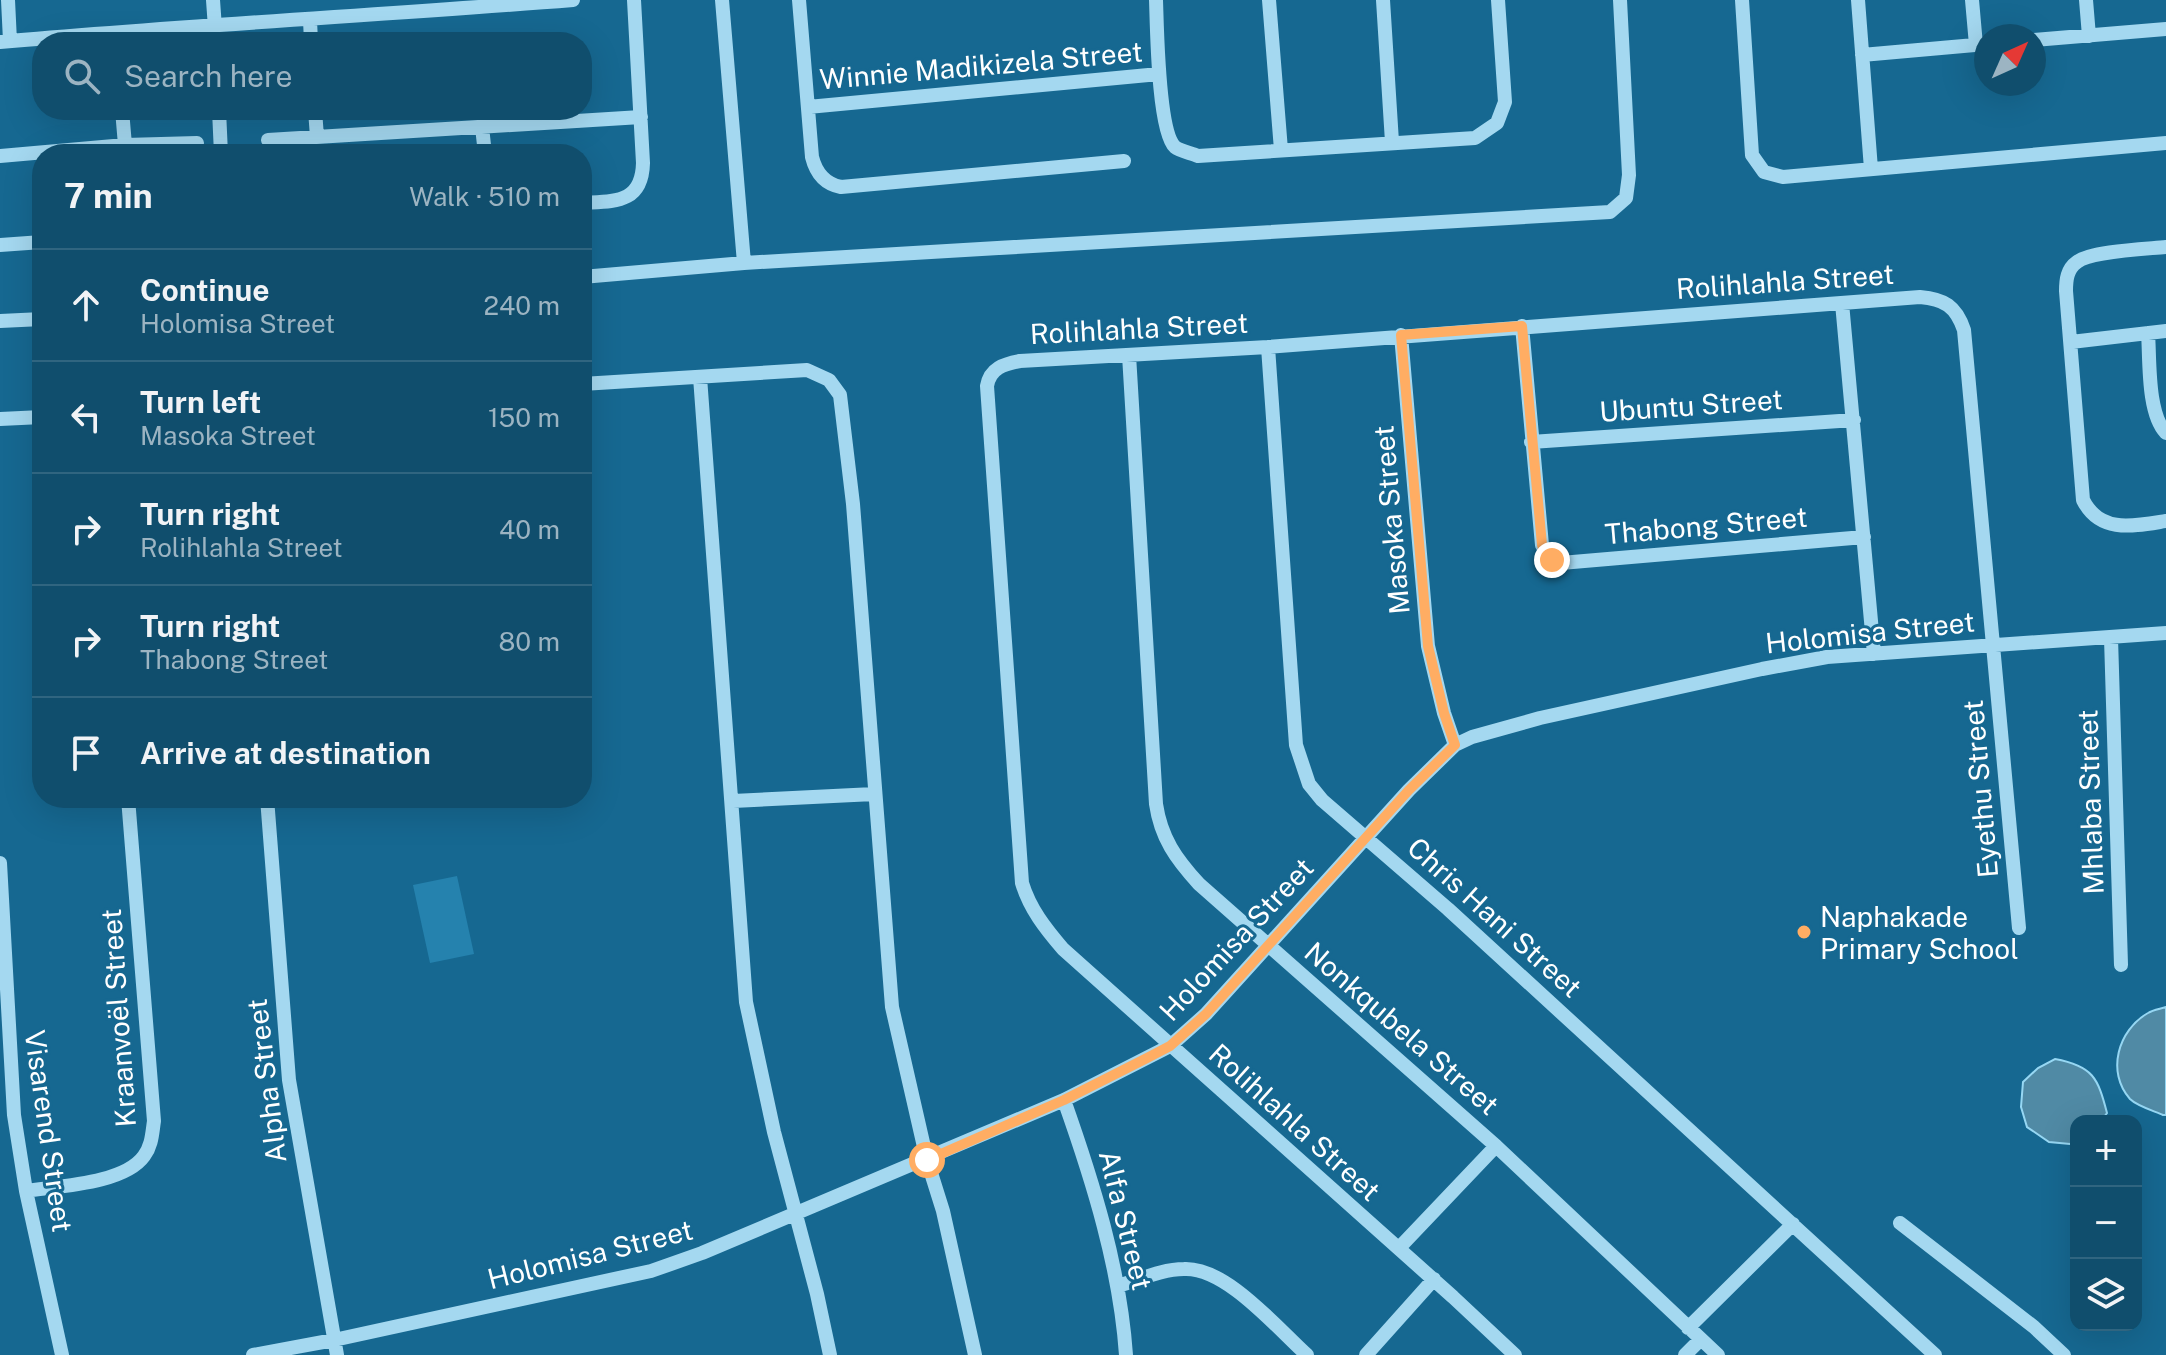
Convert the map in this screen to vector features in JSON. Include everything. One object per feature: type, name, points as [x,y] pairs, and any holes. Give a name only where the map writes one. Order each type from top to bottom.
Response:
[{"type":"street","points":[[8,0],[5,41],[32,40]]},
{"type":"street","points":[[213,0],[215,32]]},
{"type":"street","points":[[155,32],[215,24],[573,0]]},
{"type":"street","points":[[592,202],[625,198],[638,187],[643,163],[634,0]]},
{"type":"street","points":[[722,0],[744,263]]},
{"type":"street","points":[[799,0],[812,157],[820,175],[829,183],[841,187],[1124,161]]},
{"type":"street","points":[[1156,0],[1159,74],[1167,134],[1175,147],[1198,156],[1475,138],[1497,123],[1505,102],[1498,0]]},
{"type":"street","points":[[1269,0],[1281,150]]},
{"type":"street","points":[[1383,0],[1392,142]]},
{"type":"street","points":[[592,276],[744,263],[1610,212],[1626,198],[1629,175],[1620,0]]},
{"type":"street","points":[[1742,0],[1752,155],[1764,172],[1783,177],[2166,143]]},
{"type":"street","points":[[1858,0],[1871,169]]},
{"type":"street","points":[[1972,0],[1977,24]]},
{"type":"street","points":[[2086,0],[2089,36]]},
{"type":"street","points":[[310,20],[311,32]]},
{"type":"street","points":[[2046,39],[2166,29]]},
{"type":"street","points":[[1862,55],[1974,46]]},
{"type":"street","name":"Winnie Madikizela Street","points":[[808,107],[1159,74]]},
{"type":"street","points":[[268,140],[641,117]]},
{"type":"street","points":[[123,120],[125,144]]},
{"type":"street","points":[[219,120],[221,144]]},
{"type":"street","points":[[316,120],[317,137]]},
{"type":"street","points":[[482,127],[484,144]]},
{"type":"street","points":[[161,144],[197,143]]},
{"type":"street","points":[[0,156],[32,153]]},
{"type":"street","points":[[0,245],[32,243]]},
{"type":"street","points":[[2166,247],[2084,258],[2074,263],[2068,275],[2066,291],[2081,490],[2088,510],[2100,520],[2123,527],[2166,521]]},
{"type":"street","name":"Rolihlahla Street","points":[[1515,1355],[1434,1279],[1063,949],[1034,913],[1025,892],[987,386],[990,375],[1000,366],[1020,361],[1268,347],[1935,298],[1950,305],[1960,319],[1966,345],[1993,645]]},
{"type":"street","points":[[1842,303],[1874,654]]},
{"type":"street","points":[[0,321],[32,319]]},
{"type":"street","name":"Thabong Street","points":[[1522,326],[1542,545],[1556,562],[1864,537]]},
{"type":"street","points":[[2071,342],[2166,331]]},
{"type":"street","points":[[2148,333],[2153,404],[2160,426],[2166,433]]},
{"type":"street","name":"Masoka Street","points":[[1401,335],[1428,646],[1455,745]]},
{"type":"street","name":"Chris Hani Street","points":[[1268,347],[1296,745],[1309,784],[1322,800],[1366,836],[1935,1355]]},
{"type":"street","name":"Nonkqubela Street","points":[[1129,355],[1159,823],[1170,849],[1199,884],[1496,1146],[1718,1355]]},
{"type":"street","points":[[592,383],[807,370],[829,380],[840,395],[853,504],[892,1007],[975,1355]]},
{"type":"street","points":[[700,377],[746,1002],[774,1132],[830,1355]]},
{"type":"street","points":[[0,419],[32,417]]},
{"type":"street","name":"Ubuntu Street","points":[[1531,442],[1854,420]]},
{"type":"street","name":"Holomisa Street","points":[[253,1355],[336,1348],[651,1271],[797,1214],[1064,1100],[1170,1046],[1206,1014],[1409,790],[1455,745],[1472,737],[1540,718],[1827,657],[2166,633]]},
{"type":"street","name":"Mhlaba Street","points":[[2111,638],[2121,965]]},
{"type":"street","name":"Eyethu Street","points":[[1993,645],[2019,928]]},
{"type":"street","points":[[733,801],[874,794]]},
{"type":"street","name":"Kraanvoël Street","points":[[26,1191],[124,1172],[143,1158],[151,1143],[154,1121],[129,808]]},
{"type":"street","name":"Alpha Street","points":[[268,808],[289,1080],[336,1348]]},
{"type":"street","name":"Visarend Street","points":[[0,863],[10,1069],[26,1191],[62,1355]]},
{"type":"street","name":"Alfa Street","points":[[1064,1100],[1085,1158],[1118,1286],[1126,1355]]},
{"type":"street","points":[[1399,1248],[1496,1146]]},
{"type":"street","points":[[1900,1223],[2034,1327],[2064,1355]]},
{"type":"street","points":[[1688,1328],[1793,1224]]},
{"type":"street","points":[[1118,1286],[1173,1269],[1201,1269],[1212,1273],[1307,1355]]},
{"type":"street","points":[[1366,1355],[1434,1279]]},
{"type":"street","points":[[1685,1355],[1701,1339]]},
{"type":"shaded area","points":[[457,876],[474,954],[430,963],[413,885]]},
{"type":"shaded area","points":[[2166,1007],[2166,1115],[2163,1115],[2130,1099],[2118,1077],[2117,1064],[2129,1030],[2148,1013]]},
{"type":"shaded area","points":[[2055,1059],[2068,1062],[2086,1070],[2097,1082],[2107,1113],[2070,1115],[2070,1144],[2049,1142],[2027,1127],[2021,1107],[2023,1082],[2038,1068]]},
{"type":"place","name":"Naphakade Primary School","points":[[1804,932]]},
{"type":"route","points":[[927,1160],[1064,1100],[1170,1046],[1206,1014],[1409,790],[1455,745],[1428,646],[1401,335],[1522,326],[1542,545],[1552,560]]}]
